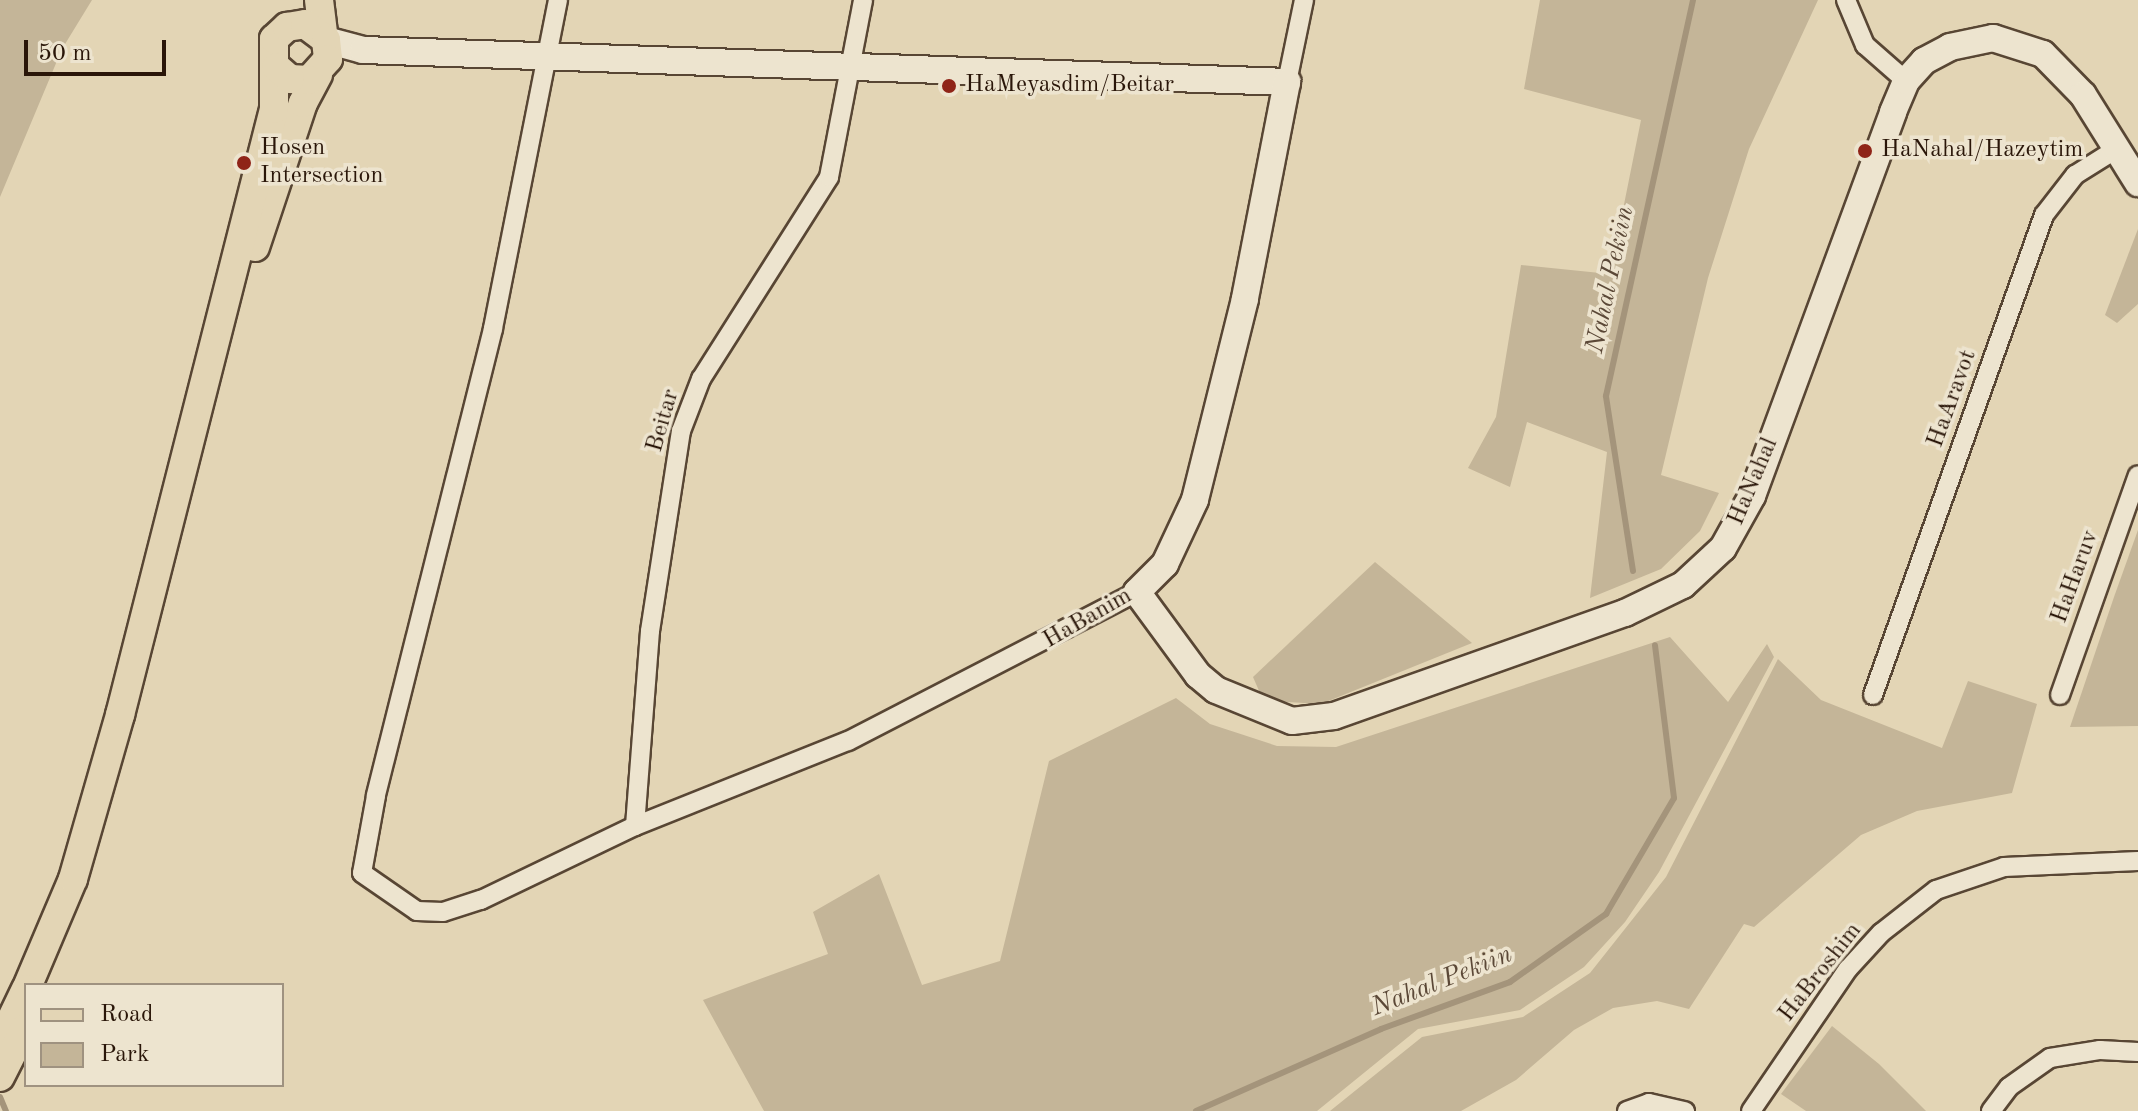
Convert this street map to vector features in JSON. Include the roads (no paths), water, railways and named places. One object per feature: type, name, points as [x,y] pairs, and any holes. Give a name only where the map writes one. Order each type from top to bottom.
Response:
[{"type":"main road","points":[[29,983],[73,879],[108,759],[274,109],[276,67],[272,49],[300,0]]},
{"type":"main road","points":[[46,983],[118,791],[235,309],[303,103],[323,55],[319,0]]},
{"type":"main road","points":[[287,27],[305,24],[323,55]]},
{"type":"main road","points":[[276,67],[300,81],[323,55]]},
{"type":"main road","points":[[0,1043],[24,993]]},
{"type":"main road","points":[[0,1077],[24,1029]]},
{"type":"street","points":[[547,56],[558,0]]},
{"type":"street","name":"Beitar","points":[[635,826],[650,631],[681,431],[701,379],[829,177],[853,67],[863,0]]},
{"type":"street","points":[[323,55],[343,55],[363,50],[1287,82],[1304,0]]},
{"type":"street","points":[[1846,0],[1865,45],[1906,81]]},
{"type":"street","name":"HaNahal","points":[[1137,592],[1198,675],[1216,690],[1263,713],[1311,721],[1625,613],[1683,585],[1723,548],[1752,496],[1906,81],[1924,61],[1950,47],[1993,38],[2021,43],[2064,71],[2118,148],[2138,183]]},
{"type":"street","name":"HaBanim","points":[[547,56],[493,329],[380,781],[362,873],[417,911],[443,912],[635,826],[848,741],[1137,592],[1172,553],[1195,500],[1245,299],[1287,82]]},
{"type":"street","name":"HaAravot","points":[[1873,695],[2044,215],[2075,175],[2118,148]]},
{"type":"street","name":"HaHaruv","points":[[2060,695],[2138,475]]},
{"type":"street","name":"HaBroshim","points":[[1751,1111],[1848,969],[1881,933],[1936,890],[2004,867],[2138,861]]},
{"type":"street","points":[[1991,1111],[2009,1087],[2050,1058],[2100,1050],[2138,1052]]},
{"type":"street","points":[[1627,1111],[1649,1103],[1685,1111]]},
{"type":"waterway","name":"Nahal Pekiin","points":[[1633,571],[1606,396],[1693,0]]},
{"type":"waterway","name":"Nahal Pekiin","points":[[1196,1111],[1381,1029],[1510,982],[1606,914],[1674,798],[1655,645]]},
{"type":"waterway","points":[[0,1097],[6,1111]]},
{"type":"place","name":"HaMeyasdim/Beitar","points":[[949,86]]},
{"type":"place","name":"HaNahal/Hazeytim","points":[[1865,151]]},
{"type":"place","name":"Hosen Intersection","points":[[244,163]]}]
